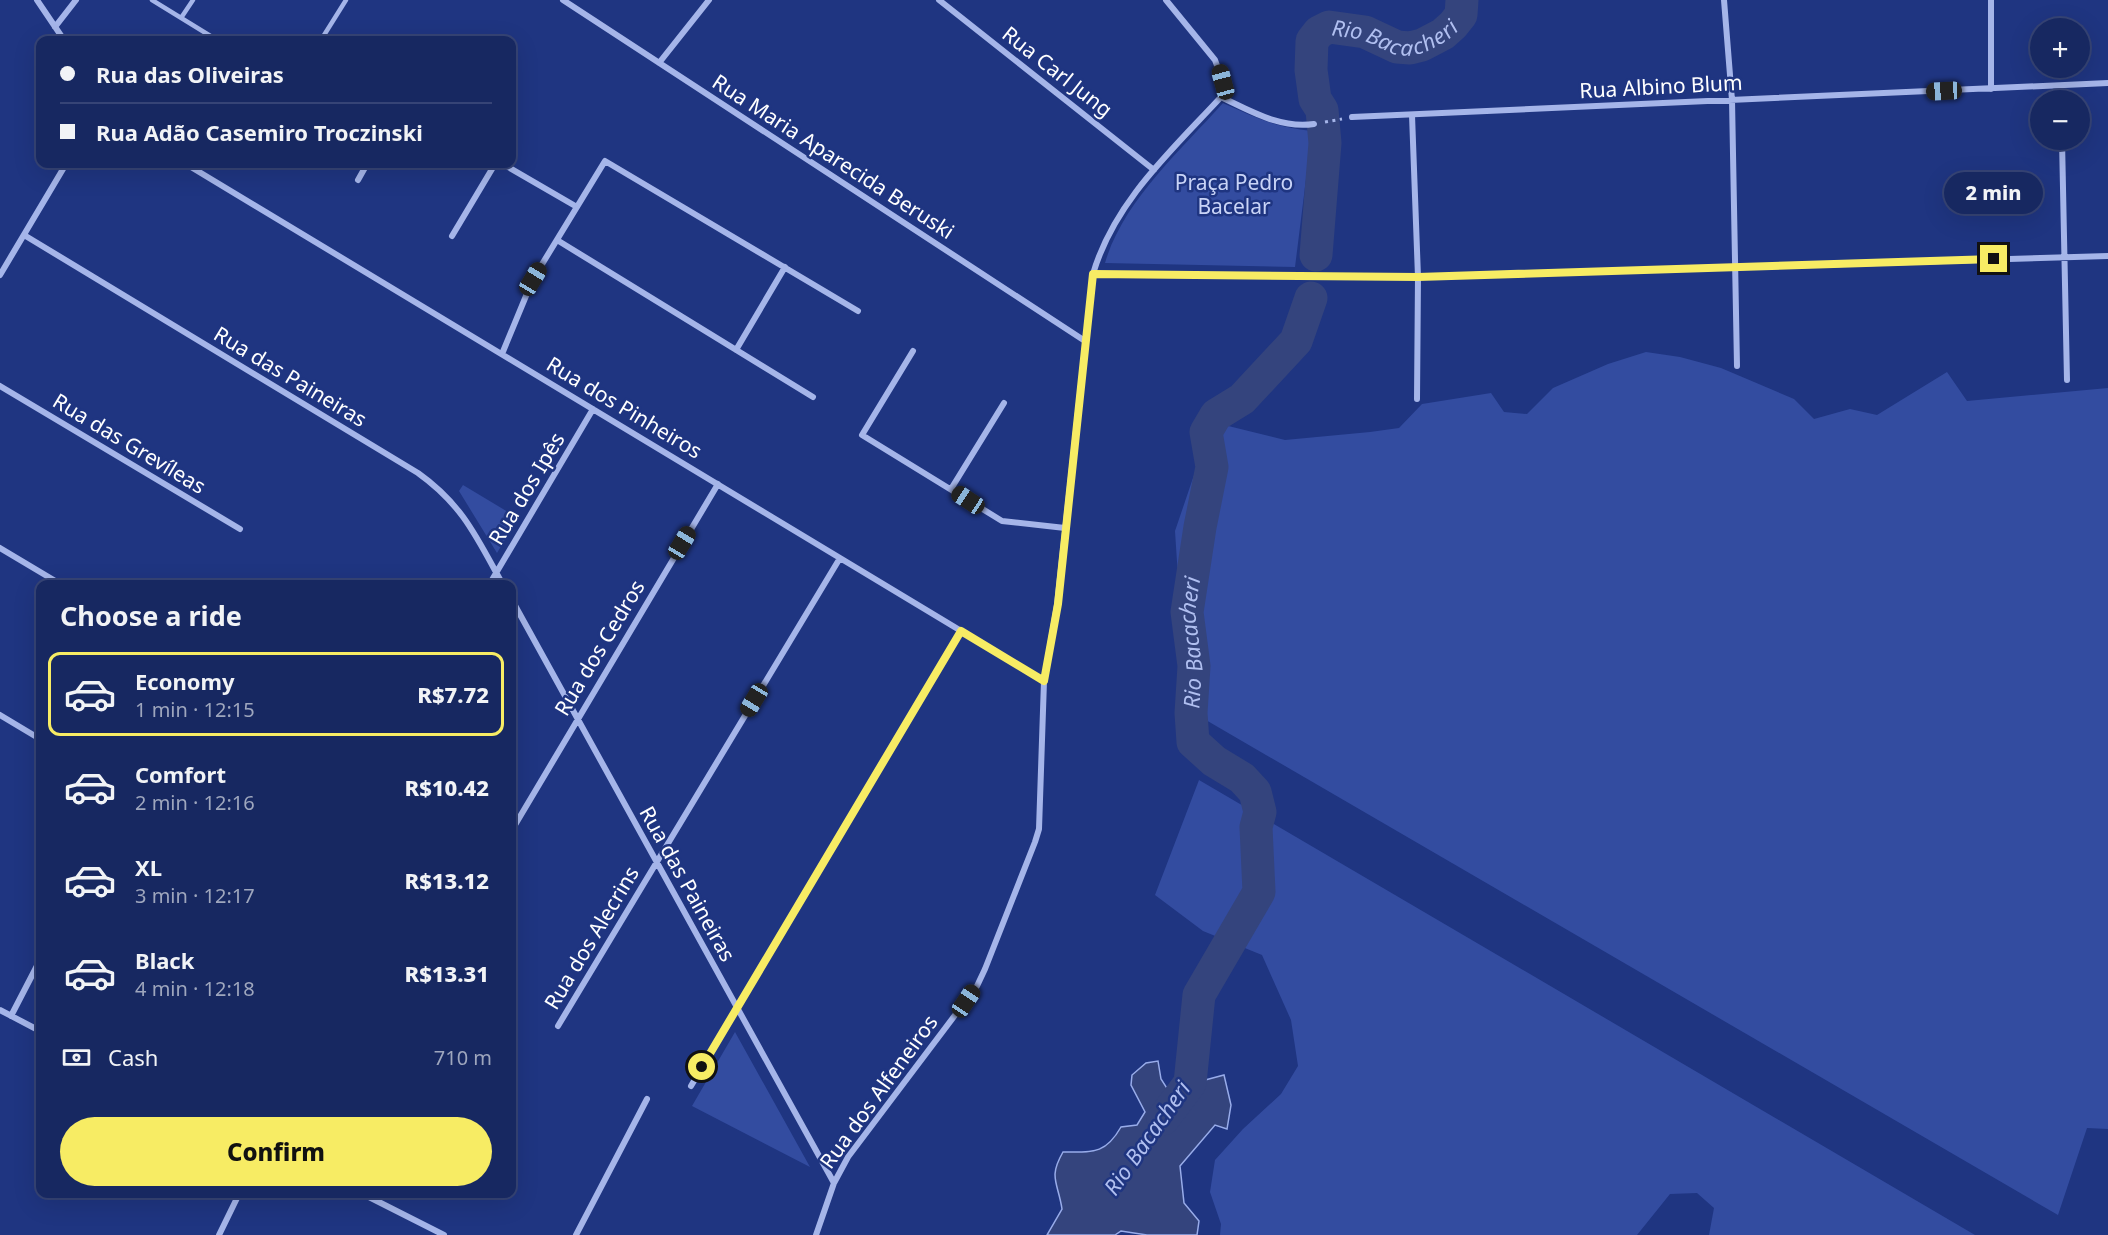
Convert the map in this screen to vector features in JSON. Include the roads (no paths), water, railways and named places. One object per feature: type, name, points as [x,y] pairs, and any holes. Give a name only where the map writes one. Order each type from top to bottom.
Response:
[{"type":"street","points":[[37,0],[61,36]]},
{"type":"street","points":[[55,27],[76,0]]},
{"type":"street","name":"Rua Maria Aparecida Beruski","points":[[562,0],[1085,341]]},
{"type":"street","points":[[659,63],[709,0]]},
{"type":"street","name":"Rua Carl Jung","points":[[939,0],[1154,170]]},
{"type":"street","points":[[1166,0],[1215,60],[1223,82],[1221,98],[1282,124],[1294,126],[1314,124]]},
{"type":"street","points":[[1724,0],[1732,100],[1737,366]]},
{"type":"street","points":[[1991,0],[1991,88]]},
{"type":"street","name":"Rua Albino Blum","points":[[1352,117],[2108,83]]},
{"type":"street","points":[[2060,86],[2060,90]]},
{"type":"street","name":"Rua dos Alfeneiros","points":[[816,1235],[834,1183],[863,1136],[966,1001],[985,969],[1035,842],[1039,829],[1044,681],[1058,604],[1093,274],[1100,249],[1113,224],[1154,170],[1221,98]]},
{"type":"street","points":[[1412,115],[1418,277],[1418,399]]},
{"type":"street","points":[[2061,150],[2067,380]]},
{"type":"street","points":[[502,354],[533,279],[605,160],[858,311]]},
{"type":"street","points":[[0,275],[64,168]]},
{"type":"street","name":"Rua dos Pinheiros","points":[[193,168],[1044,681]]},
{"type":"street","points":[[358,180],[365,168]]},
{"type":"street","points":[[452,236],[493,168]]},
{"type":"street","points":[[510,168],[577,207]]},
{"type":"street","name":"Rua das Paineiras","points":[[24,235],[431,483],[457,507],[500,580]]},
{"type":"street","points":[[557,240],[813,397]]},
{"type":"street","points":[[1093,274],[1418,277],[2108,256]]},
{"type":"street","points":[[736,350],[785,267]]},
{"type":"street","points":[[913,351],[862,435],[1002,521],[1065,528]]},
{"type":"street","name":"Rua das Grevíleas","points":[[0,386],[240,529]]},
{"type":"street","points":[[951,489],[1004,404]]},
{"type":"street","name":"Rua dos Ipês","points":[[492,580],[593,409]]},
{"type":"street","name":"Rua dos Cedros","points":[[516,823],[718,484]]},
{"type":"street","points":[[0,548],[54,580]]},
{"type":"street","name":"Rua dos Alecrins","points":[[558,1026],[840,558]]},
{"type":"street","name":"Rua das Paineiras","points":[[516,607],[834,1183]]},
{"type":"street","points":[[691,1086],[961,631]]},
{"type":"street","points":[[0,714],[36,736]]},
{"type":"street","points":[[11,1016],[36,968]]},
{"type":"street","points":[[0,1010],[36,1029]]},
{"type":"street","points":[[576,1235],[647,1099]]},
{"type":"street","points":[[219,1235],[237,1198]]},
{"type":"street","points":[[378,1198],[444,1235]]},
{"type":"lane","points":[[152,0],[211,36]]},
{"type":"lane","points":[[181,18],[193,0]]},
{"type":"lane","points":[[324,36],[346,0]]},
{"type":"water","points":[[1158,1061],[1161,1079],[1168,1090],[1224,1075],[1231,1105],[1227,1129],[1215,1125],[1180,1166],[1184,1203],[1199,1221],[1197,1235],[1147,1235],[1121,1231],[1115,1235],[1047,1235],[1062,1209],[1055,1174],[1063,1152],[1097,1150],[1109,1143],[1121,1127],[1137,1125],[1145,1112],[1131,1085],[1132,1075],[1146,1063]]},
{"type":"waterway","name":"Rio Bacacheri","points":[[1316,255],[1325,143],[1322,110],[1315,99],[1311,70],[1312,41],[1319,32],[1329,27],[1365,32],[1397,47],[1410,48],[1422,45],[1443,34],[1453,25],[1461,15],[1462,0]]},
{"type":"waterway","points":[[1325,19],[1329,27]]},
{"type":"waterway","name":"Rio Bacacheri","points":[[1163,1119],[1190,1083],[1199,995],[1259,892],[1256,827],[1260,812],[1255,792],[1242,778],[1214,761],[1193,742],[1191,713],[1194,666],[1187,612],[1212,467],[1206,432],[1216,415],[1242,399],[1296,341],[1311,298]]},
{"type":"park label","name":"Praça Pedro Bacelar","points":[[1234,195]]}]
